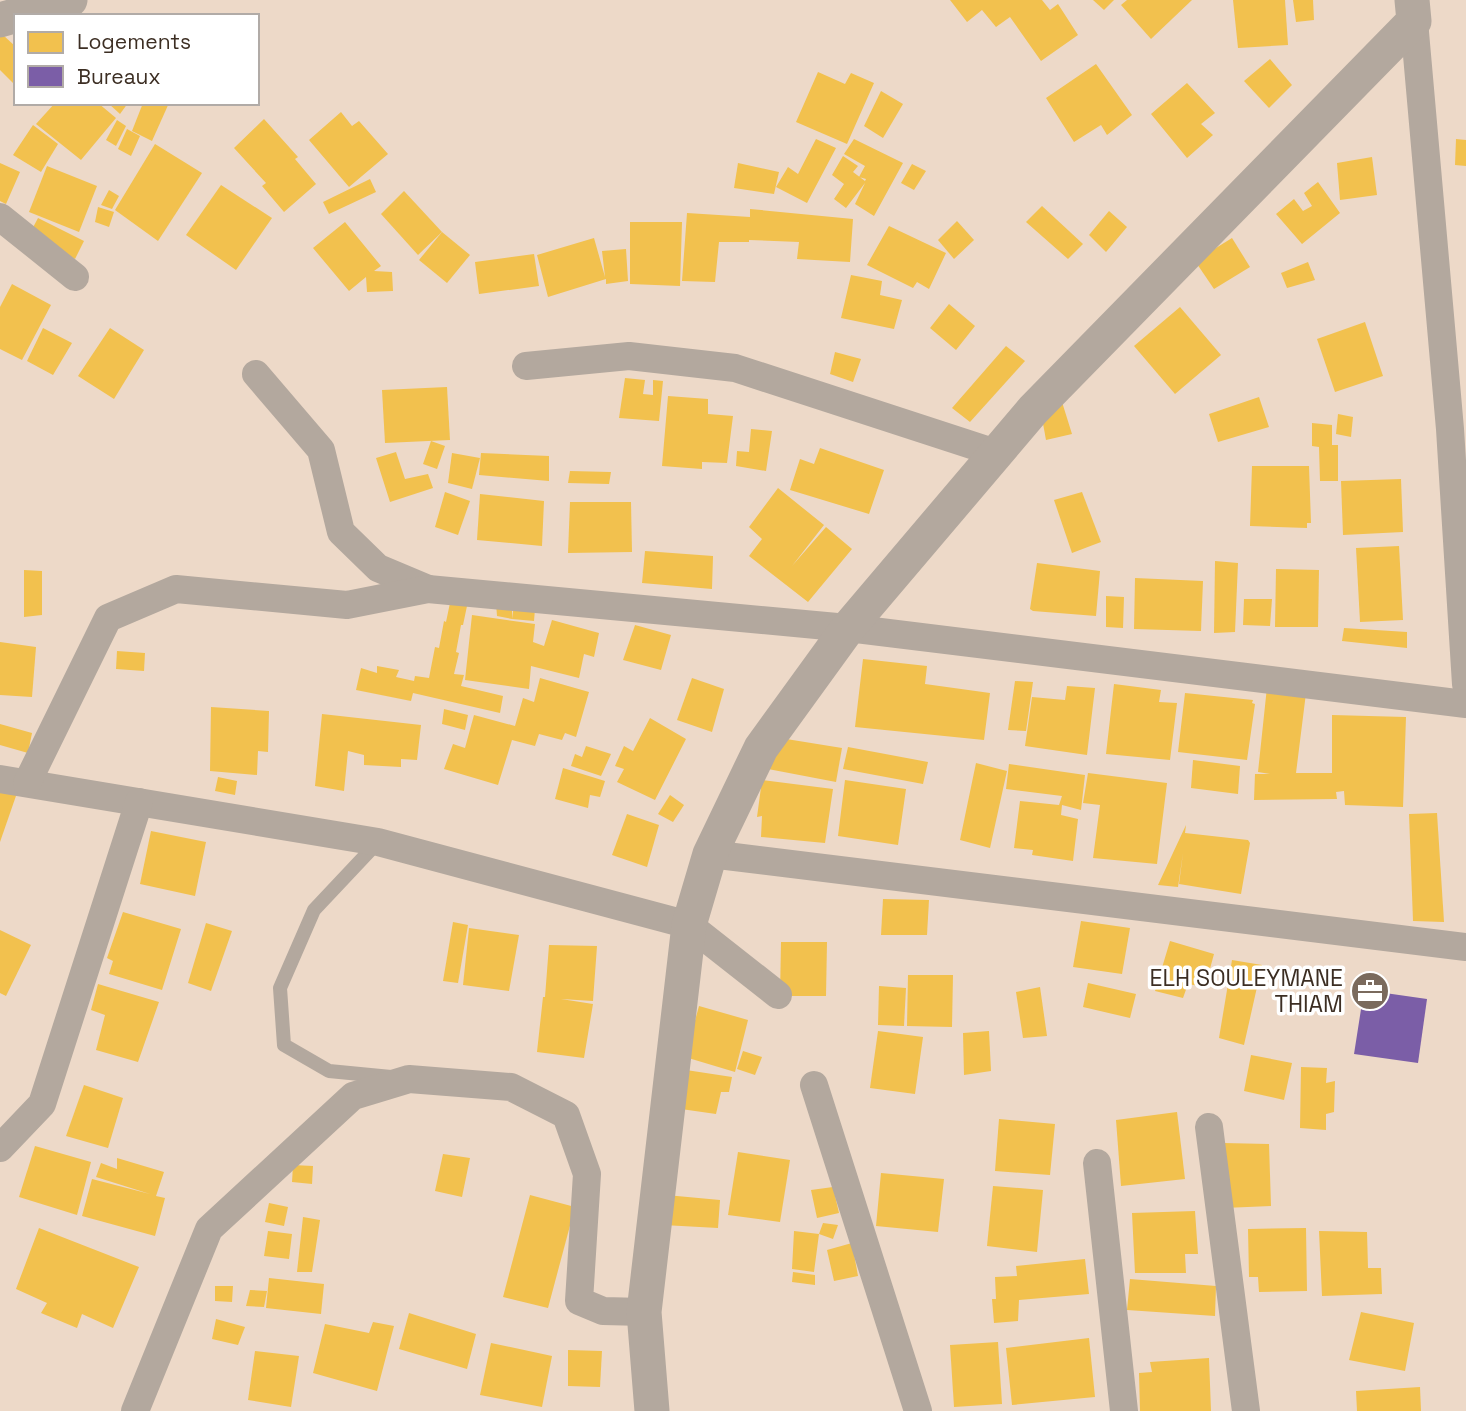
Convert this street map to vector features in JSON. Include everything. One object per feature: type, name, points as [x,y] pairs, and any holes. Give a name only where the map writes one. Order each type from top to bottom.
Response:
[{"type":"street","points":[[21,14],[69,0]]},
{"type":"street","points":[[1413,11],[1458,428],[1466,684]]},
{"type":"street","points":[[652,1411],[644,1312],[689,925],[710,854],[761,748],[848,628],[1033,410],[1413,11]]},
{"type":"street","points":[[0,217],[75,277]]},
{"type":"street","points":[[526,366],[629,356],[735,368],[996,453]]},
{"type":"street","points":[[256,374],[321,450],[341,532],[378,568],[428,589]]},
{"type":"street","points":[[778,995],[689,925],[379,842],[13,781],[107,618],[176,589],[347,605],[428,589],[848,628],[1466,704]]},
{"type":"street","points":[[0,1148],[42,1104],[139,802]]},
{"type":"street","points":[[710,854],[1466,947]]},
{"type":"street","points":[[135,1411],[209,1229],[353,1096],[410,1079],[511,1087],[566,1115],[587,1174],[579,1301],[603,1311],[644,1312]]},
{"type":"street","points":[[814,1085],[918,1411]]},
{"type":"street","points":[[1209,1127],[1246,1411]]},
{"type":"street","points":[[1097,1163],[1124,1411]]},
{"type":"lane","points":[[379,842],[314,910],[280,989],[285,1045],[329,1071],[410,1079]]},
{"type":"building: Logements","points":[[950,0],[1042,0],[1050,10],[1058,4],[1078,35],[1041,61],[1010,17],[996,27],[982,10],[967,22]]},
{"type":"building: Logements","points":[[1093,0],[1114,0],[1104,10]]},
{"type":"building: Logements","points":[[1127,0],[1192,0],[1151,39],[1121,5]]},
{"type":"building: Logements","points":[[1233,0],[1285,0],[1288,45],[1238,48]]},
{"type":"building: Logements","points":[[1293,0],[1313,0],[1314,20],[1296,22]]},
{"type":"building: Logements","points":[[3,35],[14,45],[14,84],[0,70],[0,37]]},
{"type":"building: Logements","points":[[1270,59],[1292,85],[1269,108],[1244,81]]},
{"type":"building: Logements","points":[[1096,64],[1132,115],[1107,135],[1101,125],[1074,142],[1046,98]]},
{"type":"building: Logements","points":[[818,72],[845,84],[851,73],[874,83],[847,144],[796,122]]},
{"type":"building: Logements","points":[[1187,83],[1215,113],[1201,124],[1213,135],[1187,158],[1151,114]]},
{"type":"building: Logements","points":[[881,91],[903,104],[883,138],[864,126]]},
{"type":"building: Logements","points":[[53,105],[100,105],[116,118],[81,160],[36,124]]},
{"type":"building: Logements","points":[[110,105],[127,105],[120,114]]},
{"type":"building: Logements","points":[[142,105],[168,105],[152,141],[132,131]]},
{"type":"building: Logements","points":[[341,112],[352,126],[359,121],[388,154],[349,187],[309,140]]},
{"type":"building: Logements","points":[[264,119],[298,157],[295,159],[316,184],[284,212],[262,186],[266,183],[234,148]]},
{"type":"building: Logements","points":[[117,120],[126,126],[116,146],[106,140]]},
{"type":"building: Logements","points":[[33,125],[58,144],[41,172],[13,155]]},
{"type":"building: Logements","points":[[127,129],[140,136],[131,156],[118,149]]},
{"type":"building: Logements","points":[[816,139],[836,148],[807,203],[776,187],[788,167],[798,174]]},
{"type":"building: Logements","points":[[854,139],[903,163],[874,216],[855,204],[865,183],[846,208],[834,199],[844,184],[832,175],[843,156],[858,166],[853,172],[859,177],[865,166],[844,154]]},
{"type":"building: Logements","points":[[1456,139],[1466,140],[1466,166],[1455,165]]},
{"type":"building: Logements","points":[[155,144],[202,173],[158,241],[115,210]]},
{"type":"building: Logements","points":[[1372,157],[1377,195],[1340,200],[1337,163]]},
{"type":"building: Logements","points":[[0,163],[20,172],[6,204],[0,201]]},
{"type":"building: Logements","points":[[738,163],[779,172],[774,194],[734,188]]},
{"type":"building: Logements","points":[[912,164],[926,171],[914,190],[901,183]]},
{"type":"building: Logements","points":[[47,166],[97,186],[79,232],[29,212]]},
{"type":"building: Logements","points":[[370,179],[376,192],[329,214],[323,202]]},
{"type":"building: Logements","points":[[1318,182],[1340,213],[1302,244],[1276,214],[1294,199],[1303,211],[1312,206],[1304,193]]},
{"type":"building: Logements","points":[[221,185],[272,218],[236,270],[186,235]]},
{"type":"building: Logements","points":[[109,190],[119,196],[112,209],[101,205]]},
{"type":"building: Logements","points":[[404,191],[442,232],[418,255],[381,214]]},
{"type":"building: Logements","points":[[1042,206],[1083,244],[1068,259],[1026,222]]},
{"type":"building: Logements","points":[[98,207],[114,212],[109,227],[95,222]]},
{"type":"building: Logements","points":[[750,209],[853,219],[850,262],[797,259],[799,242],[719,242],[715,282],[682,281],[687,213],[750,217]]},
{"type":"building: Logements","points":[[1109,211],[1127,227],[1106,252],[1089,235]]},
{"type":"building: Logements","points":[[38,218],[84,241],[75,259],[29,235]]},
{"type":"building: Logements","points":[[957,221],[974,240],[954,259],[938,240]]},
{"type":"building: Logements","points":[[345,222],[381,266],[374,271],[392,272],[393,291],[367,292],[366,277],[349,291],[313,248]]},
{"type":"building: Logements","points":[[630,222],[682,222],[680,286],[630,284]]},
{"type":"building: Logements","points":[[889,226],[946,253],[929,289],[917,282],[913,288],[867,265]]},
{"type":"building: Logements","points":[[442,232],[470,255],[447,283],[419,260]]},
{"type":"building: Logements","points":[[594,238],[605,277],[602,251],[626,249],[628,281],[606,284],[606,279],[548,297],[537,255]]},
{"type":"building: Logements","points":[[1232,238],[1250,267],[1214,289],[1195,261]]},
{"type":"building: Logements","points":[[534,254],[539,286],[479,294],[475,262]]},
{"type":"building: Logements","points":[[1308,262],[1315,280],[1287,288],[1281,273]]},
{"type":"building: Logements","points":[[851,275],[882,281],[880,295],[902,300],[894,329],[841,318]]},
{"type":"building: Logements","points":[[12,284],[51,305],[22,360],[0,349],[0,307]]},
{"type":"building: Logements","points":[[949,304],[975,326],[956,350],[930,328]]},
{"type":"building: Logements","points":[[1180,307],[1221,355],[1175,394],[1134,346]]},
{"type":"building: Logements","points":[[1365,322],[1383,376],[1335,392],[1317,339]]},
{"type":"building: Logements","points":[[43,328],[72,343],[53,375],[27,361]]},
{"type":"building: Logements","points":[[110,328],[144,350],[114,399],[78,376]]},
{"type":"building: Logements","points":[[1006,346],[1025,361],[970,422],[952,408]]},
{"type":"building: Logements","points":[[835,352],[861,359],[853,382],[830,374]]},
{"type":"building: Logements","points":[[625,378],[645,380],[643,394],[653,395],[653,380],[663,381],[659,421],[619,418]]},
{"type":"building: Logements","points":[[447,387],[450,440],[385,443],[382,390]]},
{"type":"building: Logements","points":[[668,396],[708,399],[708,414],[733,416],[727,463],[702,462],[702,469],[662,466]]},
{"type":"building: Logements","points":[[1259,397],[1269,427],[1218,442],[1209,414]]},
{"type":"building: Logements","points":[[1062,402],[1072,434],[1046,440],[1040,407]]},
{"type":"building: Logements","points":[[1338,414],[1353,417],[1351,437],[1336,434]]},
{"type":"building: Logements","points":[[1312,423],[1332,425],[1332,445],[1338,445],[1338,481],[1320,481],[1319,447],[1312,446]]},
{"type":"building: Logements","points":[[751,429],[772,431],[766,471],[736,466],[737,451],[749,452]]},
{"type":"building: Logements","points":[[431,441],[445,446],[437,469],[423,464]]},
{"type":"building: Logements","points":[[820,448],[884,470],[869,514],[790,490],[800,459],[814,464]]},
{"type":"building: Logements","points":[[396,452],[405,479],[428,474],[433,488],[390,502],[376,458]]},
{"type":"building: Logements","points":[[452,453],[480,458],[472,489],[448,483]]},
{"type":"building: Logements","points":[[481,453],[549,456],[549,481],[479,475]]},
{"type":"building: Logements","points":[[1252,466],[1309,466],[1311,523],[1307,523],[1307,528],[1250,526]]},
{"type":"building: Logements","points":[[570,471],[611,472],[609,484],[568,483]]},
{"type":"building: Logements","points":[[1401,479],[1403,532],[1343,535],[1341,481]]},
{"type":"building: Logements","points":[[778,488],[824,525],[792,566],[826,527],[852,549],[808,602],[749,556],[762,539],[749,527]]},
{"type":"building: Logements","points":[[445,492],[470,501],[458,535],[435,527]]},
{"type":"building: Logements","points":[[1082,492],[1101,542],[1072,553],[1054,500]]},
{"type":"building: Logements","points":[[480,494],[544,501],[542,546],[477,540]]},
{"type":"building: Logements","points":[[570,502],[631,502],[632,552],[568,553]]},
{"type":"building: Logements","points":[[1399,546],[1403,620],[1360,622],[1356,548]]},
{"type":"building: Logements","points":[[645,551],[713,556],[712,589],[642,583]]},
{"type":"building: Logements","points":[[1215,561],[1238,563],[1235,632],[1214,633]]},
{"type":"building: Logements","points":[[1037,563],[1100,571],[1096,616],[1030,609]]},
{"type":"building: Logements","points":[[1276,569],[1319,570],[1318,627],[1275,627]]},
{"type":"building: Logements","points":[[24,570],[42,571],[42,615],[24,617]]},
{"type":"building: Logements","points":[[1135,578],[1203,581],[1201,631],[1134,629]]},
{"type":"building: Logements","points":[[1106,596],[1124,597],[1123,628],[1106,627]]},
{"type":"building: Logements","points":[[1244,599],[1272,599],[1270,626],[1243,625]]},
{"type":"building: Logements","points":[[450,603],[467,606],[461,625],[454,674],[464,675],[461,686],[503,696],[500,713],[413,693],[411,701],[356,690],[361,668],[377,673],[377,666],[399,670],[396,677],[414,681],[415,676],[429,678],[435,647],[439,648]]},
{"type":"building: Logements","points":[[496,603],[512,603],[512,619],[497,616]]},
{"type":"building: Logements","points":[[514,604],[535,609],[534,621],[512,619]]},
{"type":"building: Logements","points":[[472,615],[535,624],[533,642],[544,646],[552,620],[599,633],[594,657],[584,654],[579,678],[531,666],[529,689],[465,680]]},
{"type":"building: Logements","points":[[635,625],[671,635],[661,670],[623,660]]},
{"type":"building: Logements","points":[[1344,628],[1407,632],[1407,648],[1342,641]]},
{"type":"building: Logements","points":[[0,642],[36,647],[32,697],[0,695]]},
{"type":"building: Logements","points":[[117,651],[145,653],[144,671],[116,669]]},
{"type":"building: Logements","points":[[863,659],[927,666],[925,684],[990,693],[984,740],[855,727]]},
{"type":"building: Logements","points":[[540,678],[589,692],[576,737],[565,733],[562,740],[539,734],[535,746],[512,740],[498,785],[444,769],[453,744],[465,748],[474,715],[515,726],[523,698],[534,702]]},
{"type":"building: Logements","points":[[692,678],[724,689],[712,732],[677,720]]},
{"type":"building: Logements","points":[[1015,681],[1033,682],[1026,731],[1008,730]]},
{"type":"building: Logements","points":[[1114,684],[1161,690],[1159,702],[1177,703],[1170,760],[1106,754]]},
{"type":"building: Logements","points":[[1067,686],[1095,688],[1087,755],[1025,746],[1032,697],[1065,700]]},
{"type":"building: Logements","points":[[1267,687],[1306,693],[1296,773],[1332,773],[1332,715],[1406,717],[1403,807],[1345,805],[1344,791],[1336,792],[1337,799],[1254,800],[1255,774],[1270,774],[1258,772]]},
{"type":"building: Logements","points":[[1185,693],[1253,700],[1252,703],[1255,704],[1247,760],[1178,752]]},
{"type":"building: Logements","points":[[211,707],[269,711],[268,752],[258,751],[257,775],[210,771]]},
{"type":"building: Logements","points":[[444,709],[468,715],[465,730],[442,724]]},
{"type":"building: Logements","points":[[322,714],[421,725],[417,760],[401,759],[401,767],[364,765],[364,755],[348,751],[344,791],[315,786]]},
{"type":"building: Logements","points":[[650,718],[686,739],[655,800],[617,782],[624,769],[615,766],[624,746],[633,751]]},
{"type":"building: Logements","points":[[0,724],[32,733],[28,753],[0,745]]},
{"type":"building: Logements","points":[[774,737],[842,748],[836,782],[768,769]]},
{"type":"building: Logements","points":[[586,746],[611,754],[601,776],[571,766],[575,754],[582,757]]},
{"type":"building: Logements","points":[[848,747],[928,762],[923,784],[843,769]]},
{"type":"building: Logements","points":[[1193,760],[1240,766],[1238,794],[1191,788]]},
{"type":"building: Logements","points":[[976,763],[1007,771],[990,848],[960,840]]},
{"type":"building: Logements","points":[[1009,764],[1085,775],[1081,810],[1062,805],[1061,815],[1078,819],[1073,861],[1032,855],[1033,850],[1014,848],[1020,801],[1059,805],[1062,796],[1006,789]]},
{"type":"building: Logements","points":[[563,768],[605,781],[600,797],[590,795],[588,808],[555,799]]},
{"type":"building: Logements","points":[[1088,773],[1167,783],[1157,864],[1093,858],[1100,805],[1083,803]]},
{"type":"building: Logements","points":[[218,777],[237,781],[235,795],[215,791]]},
{"type":"building: Logements","points":[[762,780],[833,789],[825,843],[761,837],[762,816],[757,817]]},
{"type":"building: Logements","points":[[845,780],[906,789],[898,845],[838,836]]},
{"type":"building: Logements","points":[[0,789],[17,793],[0,842]]},
{"type":"building: Logements","points":[[670,795],[684,805],[673,822],[658,814]]},
{"type":"building: Logements","points":[[1437,813],[1444,922],[1413,921],[1409,814]]},
{"type":"building: Logements","points":[[627,814],[659,825],[647,867],[612,855]]},
{"type":"building: Logements","points":[[1186,825],[1185,833],[1248,840],[1250,843],[1241,894],[1179,884],[1183,853],[1178,887],[1158,885]]},
{"type":"building: Logements","points":[[151,831],[206,842],[195,896],[140,884]]},
{"type":"building: Logements","points":[[883,899],[929,900],[927,935],[881,935]]},
{"type":"building: Logements","points":[[123,912],[181,929],[162,990],[109,974],[113,961],[107,958]]},
{"type":"building: Logements","points":[[1081,921],[1130,928],[1122,974],[1073,967]]},
{"type":"building: Logements","points":[[453,922],[468,925],[458,983],[443,981]]},
{"type":"building: Logements","points":[[206,923],[232,931],[211,991],[188,983]]},
{"type":"building: Logements","points":[[469,928],[519,935],[509,991],[463,985]]},
{"type":"building: Logements","points":[[0,930],[31,945],[6,996],[0,993]]},
{"type":"building: Logements","points":[[1170,941],[1214,954],[1205,987],[1188,984],[1183,998],[1155,991]]},
{"type":"building: Logements","points":[[781,942],[827,942],[826,996],[780,996]]},
{"type":"building: Logements","points":[[549,945],[597,946],[593,1001],[561,999],[593,1004],[584,1058],[537,1052]]},
{"type":"building: Logements","points":[[1232,960],[1262,965],[1244,1045],[1219,1038]]},
{"type":"building: Logements","points":[[908,975],[953,975],[952,1027],[907,1026]]},
{"type":"building: Logements","points":[[1088,983],[1136,994],[1130,1018],[1083,1007]]},
{"type":"building: Logements","points":[[98,984],[159,1002],[138,1062],[96,1050],[105,1015],[91,1010]]},
{"type":"building: Logements","points":[[879,986],[906,988],[904,1026],[878,1025]]},
{"type":"building: Logements","points":[[1040,987],[1047,1036],[1023,1038],[1016,992]]},
{"type":"building: Logements","points":[[699,1006],[748,1020],[735,1072],[685,1057]]},
{"type":"building: Logements","points":[[878,1031],[923,1037],[915,1094],[870,1088]]},
{"type":"building: Logements","points":[[989,1031],[991,1071],[964,1075],[963,1033]]},
{"type":"building: Logements","points":[[743,1051],[762,1057],[755,1075],[737,1069]]},
{"type":"building: Logements","points":[[1251,1055],[1292,1063],[1284,1100],[1244,1091]]},
{"type":"building: Logements","points":[[1301,1067],[1327,1068],[1326,1083],[1335,1081],[1334,1112],[1326,1114],[1326,1130],[1300,1128]]},
{"type":"building: Logements","points":[[673,1068],[732,1077],[729,1092],[721,1092],[716,1114],[667,1107]]},
{"type":"building: Logements","points":[[84,1085],[123,1098],[108,1148],[66,1136]]},
{"type":"building: Logements","points":[[1177,1112],[1185,1179],[1121,1186],[1116,1120]]},
{"type":"building: Logements","points":[[999,1119],[1055,1124],[1050,1175],[995,1171]]},
{"type":"building: Logements","points":[[1223,1143],[1269,1144],[1271,1206],[1224,1208]]},
{"type":"building: Logements","points":[[35,1146],[91,1162],[77,1215],[19,1197]]},
{"type":"building: Logements","points":[[738,1152],[790,1160],[780,1222],[728,1215]]},
{"type":"building: Logements","points":[[443,1154],[470,1158],[462,1197],[435,1191]]},
{"type":"building: Logements","points":[[117,1158],[164,1172],[156,1196],[165,1198],[155,1236],[82,1216],[92,1179],[150,1194],[96,1177],[101,1163],[117,1169]]},
{"type":"building: Logements","points":[[293,1165],[313,1166],[312,1184],[292,1182]]},
{"type":"building: Logements","points":[[881,1173],[944,1179],[938,1232],[876,1226]]},
{"type":"building: Logements","points":[[993,1186],[1043,1190],[1037,1252],[987,1246]]},
{"type":"building: Logements","points":[[833,1187],[839,1213],[817,1218],[811,1190]]},
{"type":"building: Logements","points":[[530,1195],[575,1207],[548,1308],[503,1297]]},
{"type":"building: Logements","points":[[666,1195],[720,1200],[718,1228],[663,1225]]},
{"type":"building: Logements","points":[[269,1203],[288,1207],[284,1226],[265,1222]]},
{"type":"building: Logements","points":[[1195,1211],[1198,1254],[1185,1254],[1186,1273],[1135,1273],[1132,1213]]},
{"type":"building: Logements","points":[[303,1217],[320,1220],[312,1272],[297,1272]]},
{"type":"building: Logements","points":[[823,1223],[838,1225],[833,1239],[819,1234]]},
{"type":"building: Logements","points":[[39,1228],[139,1267],[113,1328],[82,1314],[77,1328],[41,1313],[47,1303],[16,1289]]},
{"type":"building: Logements","points":[[1306,1228],[1307,1291],[1259,1292],[1258,1277],[1249,1277],[1248,1229]]},
{"type":"building: Logements","points":[[268,1231],[292,1234],[289,1259],[264,1256]]},
{"type":"building: Logements","points":[[794,1231],[819,1234],[814,1272],[792,1269]]},
{"type":"building: Logements","points":[[1319,1231],[1367,1232],[1368,1268],[1381,1268],[1382,1294],[1322,1296]]},
{"type":"building: Logements","points":[[852,1243],[858,1276],[834,1281],[827,1250]]},
{"type":"building: Logements","points":[[1085,1259],[1089,1294],[1019,1300],[1018,1321],[994,1323],[992,1299],[996,1299],[995,1277],[1017,1276],[1016,1266]]},
{"type":"building: Logements","points":[[793,1272],[815,1275],[815,1285],[792,1282]]},
{"type":"building: Logements","points":[[269,1278],[324,1284],[321,1314],[266,1308]]},
{"type":"building: Logements","points":[[1130,1279],[1216,1286],[1215,1316],[1127,1310]]},
{"type":"building: Logements","points":[[215,1286],[233,1286],[232,1302],[215,1301]]},
{"type":"building: Logements","points":[[250,1290],[267,1291],[264,1307],[246,1306]]},
{"type":"building: Logements","points":[[1361,1312],[1414,1323],[1405,1371],[1349,1360]]},
{"type":"building: Logements","points":[[409,1313],[476,1334],[467,1369],[399,1349]]},
{"type":"building: Logements","points":[[216,1319],[245,1327],[238,1345],[212,1339]]},
{"type":"building: Logements","points":[[373,1322],[394,1326],[377,1391],[313,1373],[325,1324],[369,1333]]},
{"type":"building: Logements","points":[[1089,1338],[1095,1397],[1012,1405],[1006,1348]]},
{"type":"building: Logements","points":[[998,1342],[1002,1404],[954,1407],[950,1345]]},
{"type":"building: Logements","points":[[491,1343],[552,1356],[542,1407],[480,1395]]},
{"type":"building: Logements","points":[[568,1350],[602,1351],[600,1387],[568,1386]]},
{"type":"building: Logements","points":[[255,1351],[299,1356],[291,1407],[248,1400]]},
{"type":"building: Logements","points":[[1209,1358],[1211,1411],[1140,1411],[1139,1373],[1152,1372],[1150,1362]]},
{"type":"building: Logements","points":[[1420,1387],[1421,1411],[1357,1411],[1356,1391]]},
{"type":"building: Bureaux","points":[[1364,990],[1427,999],[1418,1063],[1354,1054]]},
{"type":"place","name":"ELH SOULEYMANE THIAM","points":[[1370,991]]}]
